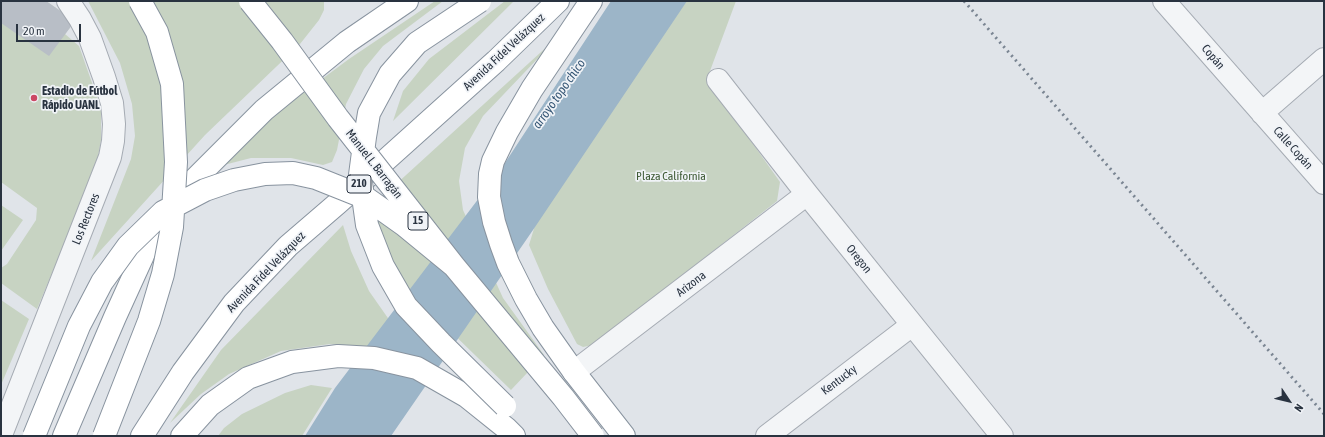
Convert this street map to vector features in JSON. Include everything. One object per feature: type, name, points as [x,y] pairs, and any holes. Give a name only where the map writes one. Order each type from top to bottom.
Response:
[{"type":"highway","points":[[104,436],[149,320],[163,274],[172,227],[176,162],[172,84],[157,32],[140,1]]},
{"type":"highway","name":"Manuel L. Barragán","points":[[250,1],[282,41],[338,118],[454,266],[558,391],[593,436]]},
{"type":"highway","points":[[64,436],[150,240],[195,179],[264,110],[347,42],[407,1]]},
{"type":"highway","points":[[480,1],[417,43],[390,74],[369,113],[360,174],[367,225],[383,266],[406,306],[505,406],[529,436]]},
{"type":"highway","name":"Avenida Fidel Velázquez","points":[[142,436],[183,372],[234,303],[288,246],[496,61],[558,1]]},
{"type":"highway","points":[[591,1],[514,120],[493,160],[490,174],[489,197],[494,222],[508,263],[526,299],[543,328],[574,372],[624,436]]},
{"type":"highway","points":[[34,436],[79,326],[102,282],[128,246],[163,212],[205,190],[234,180],[265,174],[293,173],[316,178],[366,198],[404,225],[454,266]]},
{"type":"highway","points":[[182,436],[210,405],[248,378],[292,362],[338,356],[374,358],[417,368],[466,396],[514,436]]},
{"type":"street","name":"Los Rectores","points":[[1,435],[108,163],[113,141],[114,124],[112,102],[104,77],[90,38],[68,1]]},
{"type":"street","name":"Copán","points":[[1164,1],[1262,113]]},
{"type":"street","points":[[1262,113],[1324,59]]},
{"type":"street","name":"Oregon","points":[[718,80],[807,194],[1002,436]]},
{"type":"street","name":"Calle Copán","points":[[1262,113],[1324,183]]},
{"type":"street","name":"Arizona","points":[[574,372],[807,194]]},
{"type":"street","name":"Kentucky","points":[[767,436],[912,325]]},
{"type":"green space","points":[[1,1],[46,1],[75,21],[65,34],[79,46],[101,112],[101,140],[96,168],[37,309],[1,283],[1,268],[7,264],[36,220],[37,208],[1,182]]},
{"type":"green space","points":[[88,1],[324,1],[324,10],[319,20],[300,44],[205,135],[91,261],[131,159],[135,136],[132,104],[120,63]]},
{"type":"green space","points":[[435,1],[443,1],[383,46],[364,69],[346,104],[337,150],[332,162],[323,165],[291,158],[251,158],[216,167],[279,111],[349,59]]},
{"type":"green space","points":[[505,1],[514,1],[393,121],[403,91],[429,59]]},
{"type":"green space","name":"Plaza California","points":[[686,1],[736,1],[707,79],[780,182],[777,201],[596,343],[583,347],[577,344],[548,289],[529,245],[536,222]]},
{"type":"green space","points":[[563,32],[483,116],[465,148],[459,181],[463,210],[503,298],[544,355],[511,390],[407,289],[375,225],[383,196]]},
{"type":"green space","points":[[1,205],[23,220],[1,251]]},
{"type":"green space","points":[[343,225],[351,251],[369,291],[404,341],[370,348],[330,344],[281,351],[229,374],[201,394],[170,423],[221,350]]},
{"type":"green space","points":[[1,300],[29,319],[1,385]]},
{"type":"green space","points":[[311,385],[332,388],[302,436],[218,436],[224,428],[242,414],[285,393]]},
{"type":"water","name":"arroyo topo chico","points":[[611,1],[687,1],[533,230],[391,436],[305,436],[335,388],[501,169]]},
{"type":"building","points":[[1,1],[46,1],[75,21],[49,56],[1,23]]},
{"type":"railway","points":[[964,1],[1324,414]]},
{"type":"place","name":"Estadio de Fútbol Rápido UANL","points":[[34,98]]}]
